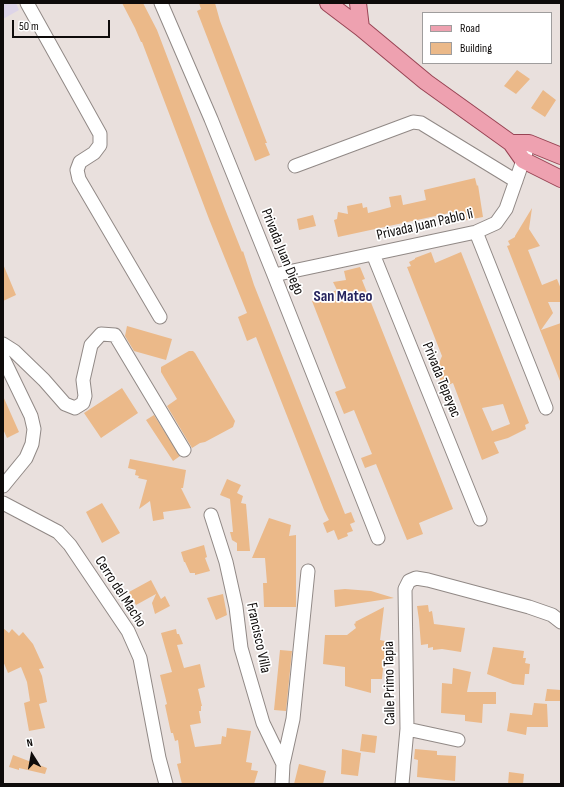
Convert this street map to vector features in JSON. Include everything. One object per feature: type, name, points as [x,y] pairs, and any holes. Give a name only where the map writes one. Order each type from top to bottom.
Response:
[{"type":"main road","points":[[328,3],[362,28],[426,82],[511,143],[523,160],[561,179]]},
{"type":"main road","points":[[358,3],[362,28]]},
{"type":"main road","points":[[511,143],[529,143],[561,156]]},
{"type":"street","points":[[27,3],[100,134],[100,145],[94,153],[80,162],[77,170],[79,179],[160,317]]},
{"type":"street","name":"Privada Juan Diego","points":[[161,3],[211,119],[378,538]]},
{"type":"street","points":[[295,166],[413,122],[421,123],[516,180]]},
{"type":"street","name":"Privada Juan Pablo Ii","points":[[274,275],[476,232],[496,223],[506,209],[529,143]]},
{"type":"street","points":[[476,232],[546,408]]},
{"type":"street","name":"Privada Tepeyac","points":[[373,254],[480,519]]},
{"type":"street","points":[[3,344],[14,351],[44,380],[65,404],[75,408],[83,403],[85,396],[83,380],[91,345],[101,334],[115,335],[184,450]]},
{"type":"street","points":[[3,358],[31,416],[34,429],[32,444],[26,458],[3,486]]},
{"type":"street","name":"Cerro del Macho","points":[[3,503],[58,532],[70,545],[128,631],[140,658],[159,758],[166,784]]},
{"type":"street","name":"Francisco Villa","points":[[211,515],[227,569],[236,607],[242,648],[263,723],[283,764]]},
{"type":"street","points":[[282,784],[283,764],[293,719],[308,571]]},
{"type":"street","name":"Calle Primo Tapia","points":[[402,784],[407,728],[405,589],[409,582],[416,578],[435,582],[529,607],[552,615],[561,622]]},
{"type":"street","points":[[407,728],[458,740]]},
{"type":"shaded area","points":[[3,3],[16,3],[19,10],[3,19]]},
{"type":"building","points":[[122,3],[143,3],[157,30],[225,209],[242,252],[243,251],[254,285],[345,514],[351,512],[355,522],[350,524],[353,531],[347,533],[348,536],[338,540],[334,530],[327,533],[323,523],[329,520],[256,337],[247,341],[238,317],[247,313],[209,219],[142,42]]},
{"type":"building","points":[[199,3],[215,3],[220,21],[267,143],[265,143],[270,155],[255,161],[197,11],[201,9]]},
{"type":"building","points":[[517,70],[530,79],[516,94],[504,86]]},
{"type":"building","points":[[543,90],[556,100],[545,117],[531,108]]},
{"type":"building","points":[[475,178],[477,186],[478,185],[483,217],[457,222],[454,212],[338,237],[334,220],[337,219],[338,212],[348,214],[347,206],[362,203],[363,208],[367,207],[368,213],[391,207],[389,197],[401,195],[403,205],[426,200],[424,190]]},
{"type":"building","points":[[532,208],[529,229],[540,246],[528,250],[542,285],[557,279],[561,289],[561,302],[548,302],[553,313],[541,330],[561,323],[560,381],[507,246],[510,245],[508,241],[515,237]]},
{"type":"building","points":[[313,215],[316,226],[299,230],[297,219]]},
{"type":"building","points":[[431,252],[435,263],[461,252],[529,423],[525,425],[526,429],[508,438],[494,442],[499,453],[482,460],[453,383],[443,387],[434,365],[439,363],[442,356],[407,267],[411,266],[409,262]],"holes":[[[503,404],[510,424],[492,431],[482,408]]]},
{"type":"building","points":[[3,264],[16,295],[3,301]]},
{"type":"building","points":[[360,267],[365,279],[362,280],[453,509],[419,523],[423,534],[407,540],[376,464],[365,468],[361,458],[372,454],[354,410],[344,414],[335,392],[346,388],[312,301],[337,290],[333,282],[346,280],[344,271]]},
{"type":"building","points":[[127,326],[172,339],[166,360],[134,351],[125,336]]},
{"type":"building","points":[[189,351],[193,351],[195,353],[235,421],[233,427],[192,448],[167,406],[177,399],[161,372],[161,367]]},
{"type":"building","points":[[122,388],[138,413],[101,438],[84,413]]},
{"type":"building","points":[[3,396],[19,432],[7,438],[3,429]]},
{"type":"building","points":[[154,415],[180,456],[173,461],[146,420]]},
{"type":"building","points":[[130,459],[186,470],[183,488],[181,488],[191,508],[163,512],[164,519],[153,521],[150,501],[139,509],[147,480],[138,478],[139,476],[135,475],[136,470],[128,468]]},
{"type":"building","points":[[227,479],[241,485],[237,493],[243,496],[241,503],[246,504],[250,551],[237,551],[237,543],[232,540],[230,532],[233,532],[230,499],[220,495]]},
{"type":"building","points":[[102,503],[120,533],[102,543],[86,512]]},
{"type":"building","points":[[269,518],[291,525],[289,536],[296,535],[296,607],[264,607],[263,583],[267,583],[265,558],[252,558]]},
{"type":"building","points":[[204,545],[207,557],[205,558],[210,571],[195,575],[195,573],[190,573],[181,552]]},
{"type":"building","points":[[151,580],[161,599],[165,596],[170,606],[155,614],[152,603],[156,594],[136,605],[129,592]]},
{"type":"building","points":[[345,589],[371,591],[394,598],[335,607],[334,590]]},
{"type":"building","points":[[223,594],[227,615],[216,620],[207,598]]},
{"type":"building","points":[[428,605],[429,612],[432,611],[434,624],[465,628],[461,652],[442,649],[433,650],[433,647],[428,648],[428,644],[421,645],[417,606]]},
{"type":"building","points":[[384,607],[380,640],[389,642],[388,659],[384,658],[382,679],[371,679],[371,693],[345,686],[345,667],[323,664],[325,635],[347,635],[356,628],[354,624],[356,623],[355,622]]},
{"type":"building","points":[[3,628],[9,633],[12,629],[19,636],[23,632],[33,644],[44,668],[39,669],[42,676],[47,702],[39,704],[45,728],[29,731],[24,703],[30,701],[27,682],[21,667],[8,673],[3,661]]},
{"type":"building","points":[[176,629],[177,634],[179,634],[183,644],[177,645],[184,668],[200,664],[205,687],[198,689],[202,706],[201,711],[199,711],[201,723],[190,725],[195,747],[221,744],[222,736],[226,737],[227,728],[251,731],[246,762],[252,763],[251,770],[258,771],[254,784],[182,784],[177,764],[181,763],[178,740],[175,741],[173,733],[171,733],[165,705],[167,704],[160,675],[172,672],[161,633]]},
{"type":"building","points":[[493,647],[524,651],[523,658],[526,658],[525,663],[530,664],[529,674],[525,674],[524,685],[513,684],[487,674]]},
{"type":"building","points":[[280,650],[292,651],[286,711],[274,710]]},
{"type":"building","points":[[453,668],[471,672],[467,692],[496,692],[496,704],[483,704],[482,723],[465,721],[465,715],[441,713],[442,683],[452,684]]},
{"type":"building","points":[[547,689],[561,690],[561,701],[545,701]]},
{"type":"building","points":[[534,703],[547,704],[548,727],[527,727],[526,735],[507,731],[510,713],[532,715]]},
{"type":"building","points":[[362,734],[377,736],[375,753],[360,751]]},
{"type":"building","points":[[342,749],[361,753],[358,776],[341,774]]},
{"type":"building","points":[[415,749],[437,751],[437,755],[456,756],[455,781],[417,777],[418,760],[414,759]]},
{"type":"building","points":[[13,755],[47,768],[45,774],[9,767]]},
{"type":"building","points":[[299,764],[326,771],[323,784],[294,784]]},
{"type":"building","points":[[509,772],[524,774],[523,784],[508,784]]},
{"type":"district","name":"San Mateo","points":[[343,297]]}]
